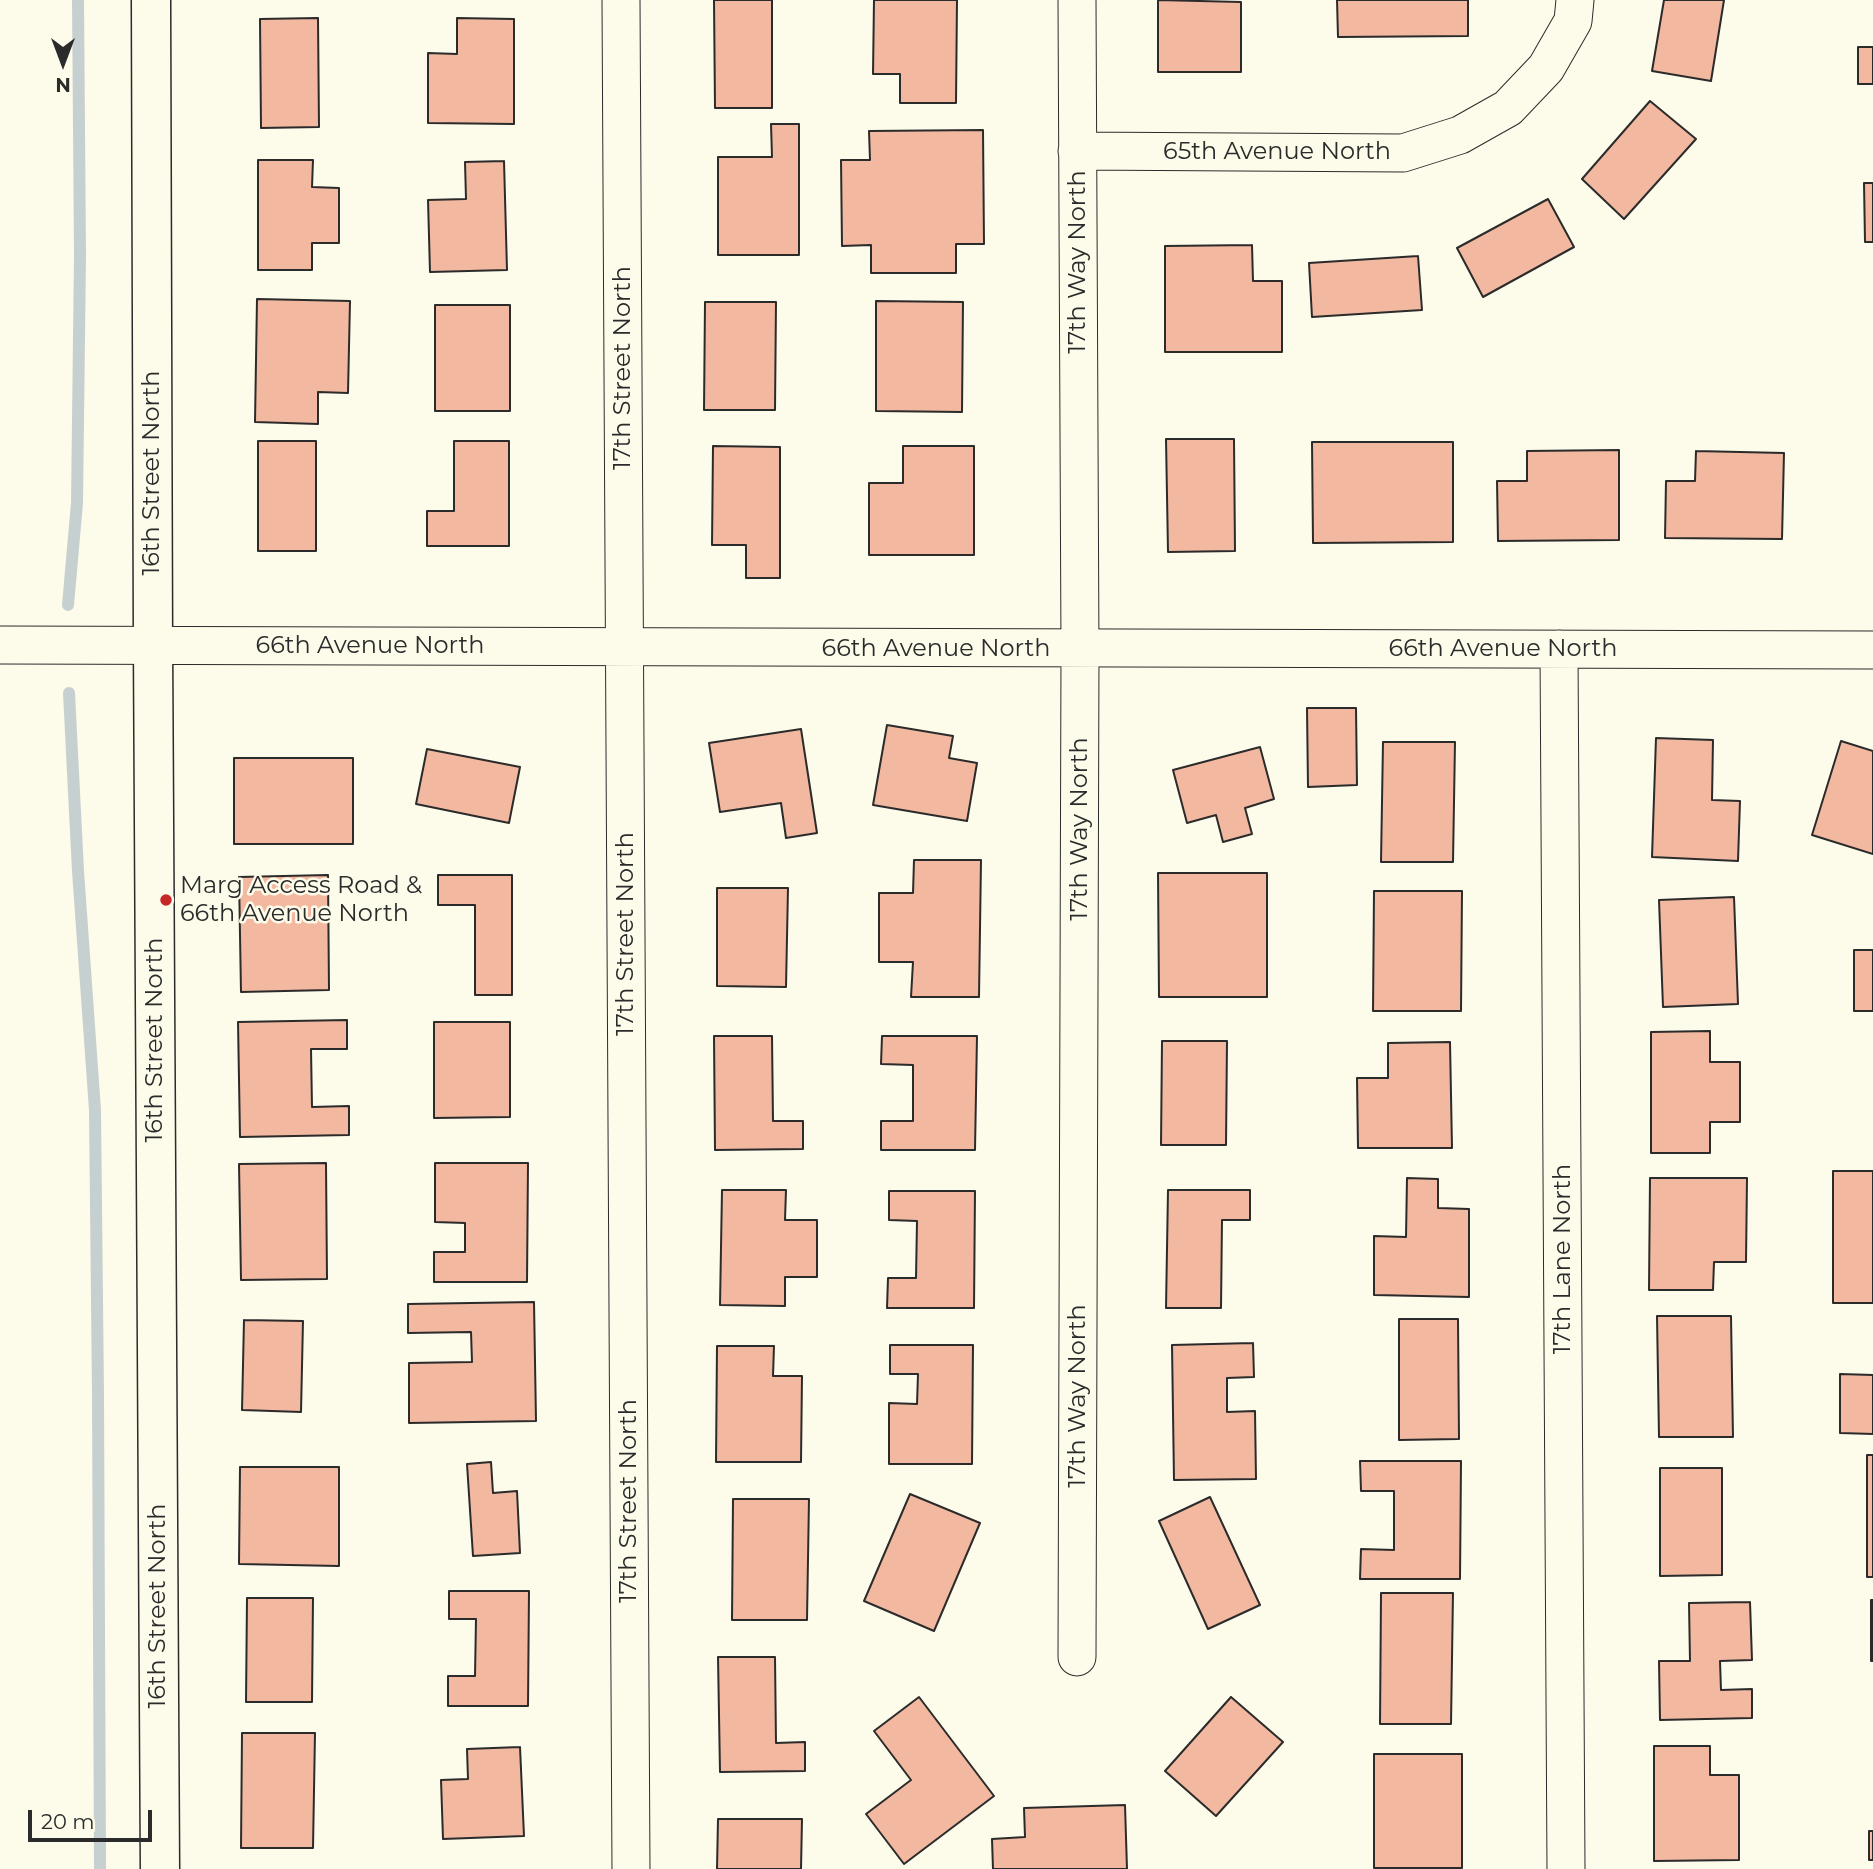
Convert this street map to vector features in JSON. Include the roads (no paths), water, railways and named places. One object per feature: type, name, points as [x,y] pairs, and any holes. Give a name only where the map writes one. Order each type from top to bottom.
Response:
[{"type":"street","name":"16th Street North","points":[[152,0],[160,1869]]},
{"type":"street","name":"17th Street North","points":[[621,0],[631,1869]]},
{"type":"street","name":"17th Way North","points":[[1077,0],[1080,650],[1077,1657]]},
{"type":"street","name":"65th Avenue North","points":[[1077,151],[1403,153],[1460,135],[1508,108],[1546,68],[1573,21],[1575,0]]},
{"type":"street","name":"66th Avenue North","points":[[0,645],[1080,650],[1873,650]]},
{"type":"street","name":"17th Lane North","points":[[1559,649],[1566,1869]]},
{"type":"waterway","points":[[68,605],[77,503],[80,255],[78,0]]},
{"type":"waterway","points":[[69,693],[95,1110],[100,1869]]},
{"type":"place","name":"Marg Access Road & 66th Avenue North","points":[[166,900]]}]
